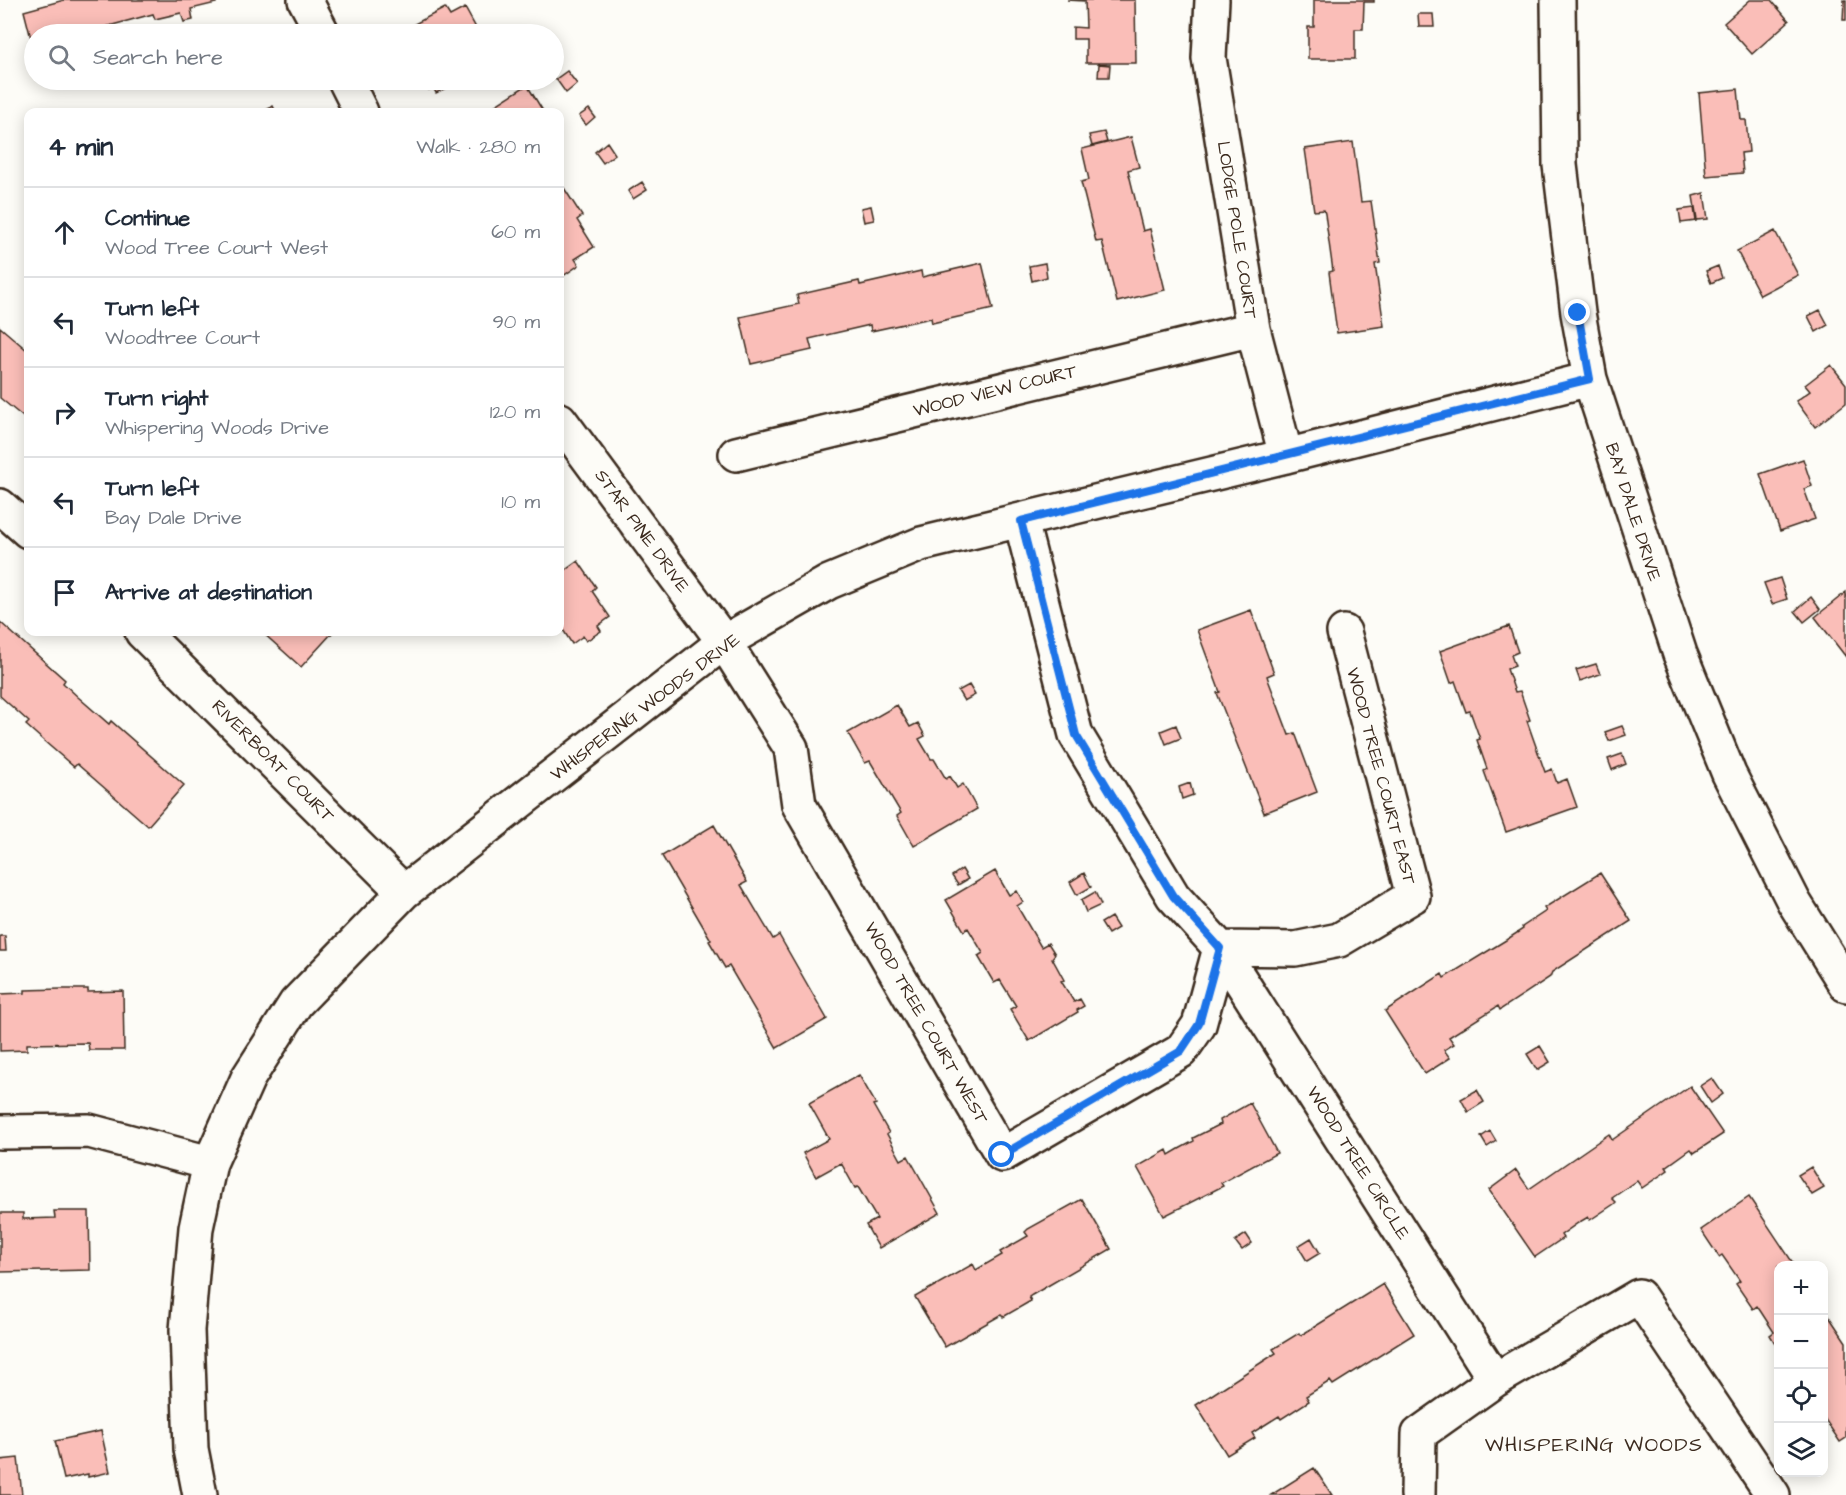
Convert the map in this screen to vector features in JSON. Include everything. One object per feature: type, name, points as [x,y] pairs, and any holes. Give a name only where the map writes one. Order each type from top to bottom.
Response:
[{"type":"street","points":[[305,0],[318,24]]},
{"type":"street","name":"LODGE POLE COURT","points":[[1212,0],[1209,58],[1253,329],[1286,456]]},
{"type":"street","name":"BAY DALE DRIVE","points":[[1558,0],[1560,165],[1578,313],[1590,379],[1680,654],[1729,774],[1794,902],[1846,985]]},
{"type":"street","points":[[350,90],[359,108]]},
{"type":"street","name":"WOOD VIEW COURT","points":[[736,454],[1253,329]]},
{"type":"street","name":"WHISPERING WOODS DRIVE","points":[[200,1495],[191,1449],[187,1330],[196,1228],[210,1163],[248,1078],[296,1003],[404,892],[724,642],[829,582],[921,544],[1286,456],[1590,379]]},
{"type":"street","name":"STAR PINE DRIVE","points":[[564,425],[724,642]]},
{"type":"street","points":[[0,506],[24,527]]},
{"type":"street","name":"WOOD TREE CIRCLE","points":[[1021,521],[1076,735],[1173,896],[1220,948],[1495,1380]]},
{"type":"street","name":"WOOD TREE COURT EAST","points":[[1220,948],[1295,949],[1339,940],[1413,896],[1344,632]]},
{"type":"street","name":"RIVERBOAT COURT","points":[[145,636],[404,892]]},
{"type":"street","name":"WOOD TREE COURT WEST","points":[[724,642],[791,748],[799,805],[1002,1155],[1181,1051],[1199,1024],[1220,948]]},
{"type":"street","points":[[0,1132],[89,1131],[210,1163]]},
{"type":"street","points":[[1418,1495],[1419,1434],[1495,1380],[1639,1296],[1773,1495]]},
{"type":"building","points":[[64,0],[215,0],[216,3],[191,9],[193,20],[184,22],[181,13],[155,19],[153,14],[116,24],[27,24],[24,11]]},
{"type":"building","points":[[1067,0],[1135,0],[1136,63],[1086,63],[1086,39],[1073,39],[1073,27],[1086,28],[1085,1]]},
{"type":"building","points":[[1314,0],[1374,0],[1374,2],[1364,2],[1363,29],[1355,29],[1355,59],[1308,59],[1308,27],[1314,27]]},
{"type":"building","points":[[1750,0],[1771,0],[1789,21],[1752,54],[1724,23]]},
{"type":"building","points":[[1844,0],[1846,0],[1846,20],[1843,20]]},
{"type":"building","points":[[445,8],[450,16],[465,8],[474,24],[414,24]]},
{"type":"building","points":[[1418,14],[1433,14],[1434,27],[1419,27]]},
{"type":"building","points":[[1099,64],[1110,65],[1109,77],[1098,77]]},
{"type":"building","points":[[567,71],[577,84],[566,93],[564,90],[564,73]]},
{"type":"building","points":[[1738,89],[1741,120],[1746,120],[1749,152],[1741,153],[1743,173],[1706,176],[1699,93]]},
{"type":"building","points":[[519,90],[530,90],[541,108],[491,108]]},
{"type":"building","points":[[589,109],[595,117],[586,125],[579,116]]},
{"type":"building","points":[[1104,132],[1107,142],[1092,146],[1089,135]]},
{"type":"building","points":[[1131,137],[1139,167],[1128,170],[1143,231],[1150,229],[1165,290],[1117,302],[1102,241],[1096,242],[1081,182],[1089,180],[1082,149]]},
{"type":"building","points":[[607,142],[615,154],[603,163],[595,152]]},
{"type":"building","points":[[1353,142],[1361,202],[1371,201],[1380,263],[1375,264],[1384,326],[1337,333],[1329,272],[1333,271],[1325,214],[1324,210],[1314,211],[1305,149]]},
{"type":"building","points":[[642,182],[647,190],[633,199],[628,191]]},
{"type":"building","points":[[564,188],[582,216],[577,220],[594,247],[575,259],[579,265],[564,275]]},
{"type":"building","points":[[1704,193],[1708,219],[1697,220],[1693,196]]},
{"type":"building","points":[[871,206],[874,220],[864,222],[861,208]]},
{"type":"building","points":[[1694,208],[1696,221],[1681,223],[1679,210]]},
{"type":"building","points":[[1775,231],[1798,275],[1760,295],[1737,251]]},
{"type":"building","points":[[982,263],[993,309],[932,323],[931,318],[871,331],[870,325],[809,339],[812,350],[751,364],[740,317],[799,304],[797,295],[859,281],[860,285],[921,271],[922,277]]},
{"type":"building","points":[[1045,263],[1047,277],[1032,281],[1029,266]]},
{"type":"building","points":[[1718,266],[1722,278],[1711,283],[1706,271]]},
{"type":"building","points":[[1820,310],[1828,325],[1816,332],[1808,316]]},
{"type":"building","points":[[0,327],[24,348],[24,418],[0,398]]},
{"type":"building","points":[[1831,365],[1846,384],[1846,403],[1815,427],[1796,401],[1810,391],[1805,385]]},
{"type":"building","points":[[1803,459],[1812,486],[1804,489],[1815,519],[1780,531],[1760,474]]},
{"type":"building","points":[[578,561],[596,587],[592,591],[610,617],[598,626],[601,631],[586,641],[583,636],[572,644],[564,631],[564,571]]},
{"type":"building","points":[[1780,578],[1787,599],[1772,604],[1764,583]]},
{"type":"building","points":[[1846,592],[1846,657],[1815,617]]},
{"type":"building","points":[[1811,597],[1820,609],[1804,622],[1795,611]]},
{"type":"building","points":[[1251,610],[1274,673],[1267,676],[1269,682],[1289,735],[1295,733],[1317,792],[1264,813],[1217,693],[1220,692],[1197,630]]},
{"type":"building","points":[[0,622],[65,680],[63,683],[78,697],[109,724],[111,721],[184,785],[148,826],[77,764],[74,767],[44,741],[26,725],[29,722],[0,696]]},
{"type":"building","points":[[1509,626],[1518,652],[1511,655],[1515,666],[1507,669],[1515,692],[1520,691],[1530,720],[1527,721],[1545,772],[1552,769],[1557,783],[1567,779],[1577,807],[1506,832],[1484,771],[1487,769],[1477,740],[1480,739],[1470,711],[1466,712],[1455,681],[1451,683],[1440,651]]},
{"type":"building","points":[[266,636],[329,636],[301,667]]},
{"type":"building","points":[[1596,664],[1600,674],[1580,681],[1576,670]]},
{"type":"building","points":[[969,685],[975,695],[964,701],[958,691]]},
{"type":"building","points":[[897,705],[910,727],[918,723],[925,736],[919,739],[946,779],[950,776],[957,788],[963,784],[977,809],[914,846],[897,816],[901,813],[870,761],[865,763],[848,733]]},
{"type":"building","points":[[1176,725],[1181,738],[1166,744],[1161,731]]},
{"type":"building","points":[[1622,726],[1626,735],[1609,741],[1605,732]]},
{"type":"building","points":[[1622,754],[1626,764],[1612,770],[1608,759]]},
{"type":"building","points":[[1190,783],[1193,795],[1182,799],[1179,787]]},
{"type":"building","points":[[714,825],[747,882],[741,885],[773,939],[779,935],[827,1019],[777,1048],[729,966],[725,968],[662,856]]},
{"type":"building","points":[[962,869],[968,879],[958,885],[952,876]]},
{"type":"building","points":[[995,871],[1009,895],[1017,891],[1023,902],[1017,906],[1041,947],[1048,943],[1055,954],[1052,958],[1064,980],[1061,981],[1074,1002],[1080,999],[1084,1006],[1077,1010],[1078,1012],[1029,1041],[1010,1009],[1016,1006],[1000,980],[994,983],[978,956],[983,953],[968,928],[964,931],[946,900]]},
{"type":"building","points":[[1084,873],[1091,887],[1077,895],[1070,882]]},
{"type":"building","points":[[1600,873],[1631,921],[1552,972],[1550,977],[1500,1010],[1498,1006],[1449,1037],[1454,1044],[1444,1050],[1450,1058],[1425,1074],[1385,1011],[1442,974],[1444,978],[1506,940],[1546,911],[1544,908]]},
{"type":"building","points":[[1095,892],[1101,905],[1086,912],[1081,900]]},
{"type":"building","points":[[1111,917],[1118,928],[1108,934],[1101,923]]},
{"type":"building","points":[[0,936],[5,936],[6,951],[0,951]]},
{"type":"building","points":[[88,989],[88,992],[123,991],[124,1050],[89,1050],[88,1043],[27,1044],[27,1050],[0,1051],[0,994],[25,993],[25,990]]},
{"type":"building","points":[[1540,1046],[1550,1062],[1537,1070],[1527,1054]]},
{"type":"building","points":[[859,1075],[876,1104],[873,1105],[901,1160],[908,1156],[940,1213],[879,1248],[866,1225],[877,1219],[841,1163],[816,1177],[803,1153],[829,1139],[809,1103]]},
{"type":"building","points":[[1712,1078],[1723,1094],[1711,1103],[1700,1086]]},
{"type":"building","points":[[1690,1086],[1723,1134],[1694,1153],[1691,1149],[1666,1167],[1668,1170],[1642,1188],[1637,1181],[1612,1198],[1616,1202],[1614,1204],[1590,1220],[1588,1217],[1578,1223],[1561,1235],[1563,1238],[1535,1257],[1489,1190],[1516,1170],[1529,1189],[1609,1134],[1612,1140]]},
{"type":"building","points":[[1477,1090],[1484,1102],[1468,1112],[1461,1099]]},
{"type":"building","points":[[1250,1103],[1277,1153],[1221,1183],[1223,1186],[1164,1216],[1137,1167],[1167,1150],[1169,1155],[1194,1141],[1193,1138],[1221,1124],[1220,1120]]},
{"type":"building","points":[[1490,1131],[1496,1141],[1487,1147],[1481,1137]]},
{"type":"building","points":[[1811,1167],[1824,1188],[1812,1195],[1798,1175]]},
{"type":"building","points":[[1749,1197],[1792,1261],[1774,1261],[1774,1332],[1757,1306],[1753,1309],[1736,1284],[1740,1281],[1722,1255],[1719,1257],[1701,1230]]},
{"type":"building","points":[[1082,1199],[1111,1249],[1032,1295],[1029,1297],[1031,1301],[1003,1317],[1001,1315],[945,1347],[915,1297],[973,1264],[976,1270],[1002,1255],[1000,1252],[1028,1236],[1025,1232],[1028,1229]]},
{"type":"building","points":[[54,1211],[89,1211],[90,1270],[0,1272],[0,1213],[23,1213],[23,1219],[55,1218]]},
{"type":"building","points":[[1246,1234],[1252,1243],[1242,1250],[1235,1241]]},
{"type":"building","points":[[1311,1238],[1320,1253],[1307,1261],[1298,1246]]},
{"type":"building","points":[[1383,1284],[1414,1334],[1333,1385],[1330,1381],[1306,1396],[1309,1401],[1281,1419],[1279,1416],[1252,1433],[1255,1438],[1227,1455],[1196,1405],[1276,1353],[1273,1349],[1299,1333],[1303,1334]]},
{"type":"building","points":[[1828,1315],[1846,1342],[1846,1438],[1840,1442],[1828,1424]]},
{"type":"building","points":[[101,1431],[110,1472],[64,1479],[55,1441]]},
{"type":"building","points":[[18,1458],[22,1495],[0,1495],[0,1460]]},
{"type":"building","points":[[1314,1468],[1332,1495],[1271,1495]]},
{"type":"district","name":"WHISPERING WOODS","points":[[1594,1445]]},
{"type":"route","points":[[1002,1155],[1181,1051],[1199,1024],[1220,948],[1173,896],[1076,735],[1021,521],[1590,379],[1578,313]]}]
